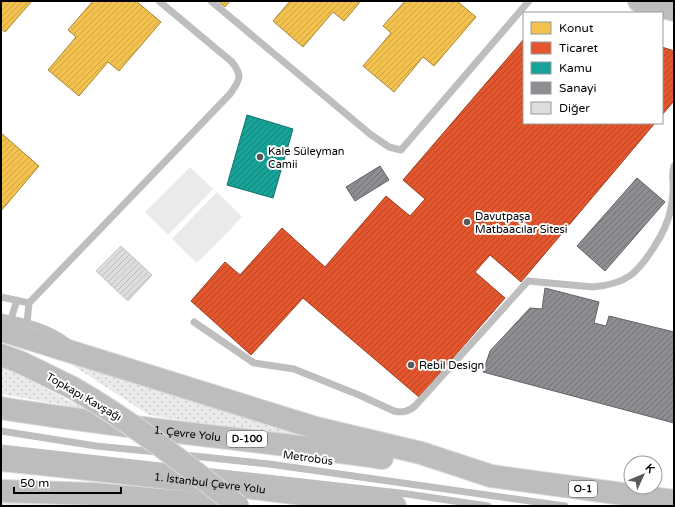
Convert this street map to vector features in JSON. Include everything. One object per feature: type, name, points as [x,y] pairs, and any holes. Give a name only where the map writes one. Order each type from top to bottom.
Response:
[{"type":"main road","points":[[639,1],[674,10]]},
{"type":"main road","points":[[6,324],[86,358],[316,428],[421,453],[492,476]]},
{"type":"main road","name":"Topkapı Kavşağı","points":[[1,355],[20,362],[96,401],[130,424],[238,506]]},
{"type":"main road","name":"1. Çevre Yolu","points":[[1,408],[104,423],[323,449],[492,476]]},
{"type":"main road","name":"1. İstanbul Çevre Yolu","points":[[1,460],[243,486],[395,506]]},
{"type":"main road","name":"O-1","points":[[492,476],[674,501]]},
{"type":"main road","points":[[6,489],[94,494],[225,506]]},
{"type":"lane","points":[[27,323],[29,303],[230,94],[240,77],[232,62],[159,1]]},
{"type":"lane","points":[[211,1],[370,134],[389,147],[401,150],[529,1]]},
{"type":"lane","points":[[194,322],[254,363],[294,369],[394,411],[408,411],[415,406],[528,281],[593,287],[603,286],[623,280],[640,267],[647,259],[663,232],[667,221],[671,209],[674,188],[672,179],[674,166]]},
{"type":"lane","points":[[1,297],[29,303]]},
{"type":"lane","points":[[6,324],[17,300]]},
{"type":"lane","points":[[1,317],[6,324]]},
{"type":"lane","points":[[6,324],[27,323],[44,328],[59,335],[86,358]]},
{"type":"lane","name":"Metrobüs","points":[[1,431],[96,446],[269,464],[565,506]]},
{"type":"lane","points":[[1,448],[400,494],[488,506]]},
{"type":"shaded area","points":[[190,167],[213,189],[168,235],[145,212]]},
{"type":"shaded area","points":[[217,192],[242,217],[197,263],[172,239]]},
{"type":"shaded area","points":[[70,361],[330,440],[245,431],[149,415],[69,363]]},
{"type":"shaded area","points":[[1,365],[85,409],[1,394]]},
{"type":"shaded area","points":[[1,502],[138,506],[1,506]]},
{"type":"building: Konut","points":[[1,1],[32,1],[5,32],[1,29]]},
{"type":"building: Konut","points":[[93,1],[136,1],[161,22],[119,71],[108,62],[79,96],[48,70],[76,37],[68,30]]},
{"type":"building: Konut","points":[[218,1],[230,1],[225,7]]},
{"type":"building: Konut","points":[[290,1],[361,1],[344,21],[333,12],[303,47],[273,21]]},
{"type":"building: Konut","points":[[405,1],[457,1],[476,17],[434,66],[423,57],[394,92],[363,66],[391,33],[383,26]]},
{"type":"building: Konut","points":[[1,133],[39,166],[1,211]]},
{"type":"building: Ticaret","name":"Davutpaşa Matbaacılar Sitesi","points":[[523,40],[523,124],[654,124],[521,282],[490,255],[475,272],[505,298],[419,397],[303,298],[251,355],[191,301],[225,262],[240,275],[282,228],[325,267],[386,196],[410,216],[425,199],[403,180]]},
{"type":"building: Ticaret","points":[[663,47],[674,51],[674,101],[663,114]]},
{"type":"building: Kamu","name":"Kale Süleyman Camii","points":[[247,115],[293,129],[273,198],[227,185]]},
{"type":"building: Sanayi","points":[[380,166],[389,180],[355,201],[346,187]]},
{"type":"building: Sanayi","points":[[637,178],[665,202],[605,271],[577,246]]},
{"type":"building: Sanayi","points":[[545,288],[599,302],[594,323],[606,326],[609,316],[674,332],[674,423],[483,372],[490,351],[530,308],[542,309]]},
{"type":"building: Diğer","points":[[121,246],[152,275],[128,301],[96,271]]},
{"type":"place","name":"Kale Süleyman Camii","points":[[260,157]]},
{"type":"place","name":"Davutpaşa Matbaacılar Sitesi","points":[[467,222]]},
{"type":"place","name":"Rebil Design","points":[[411,365]]}]
